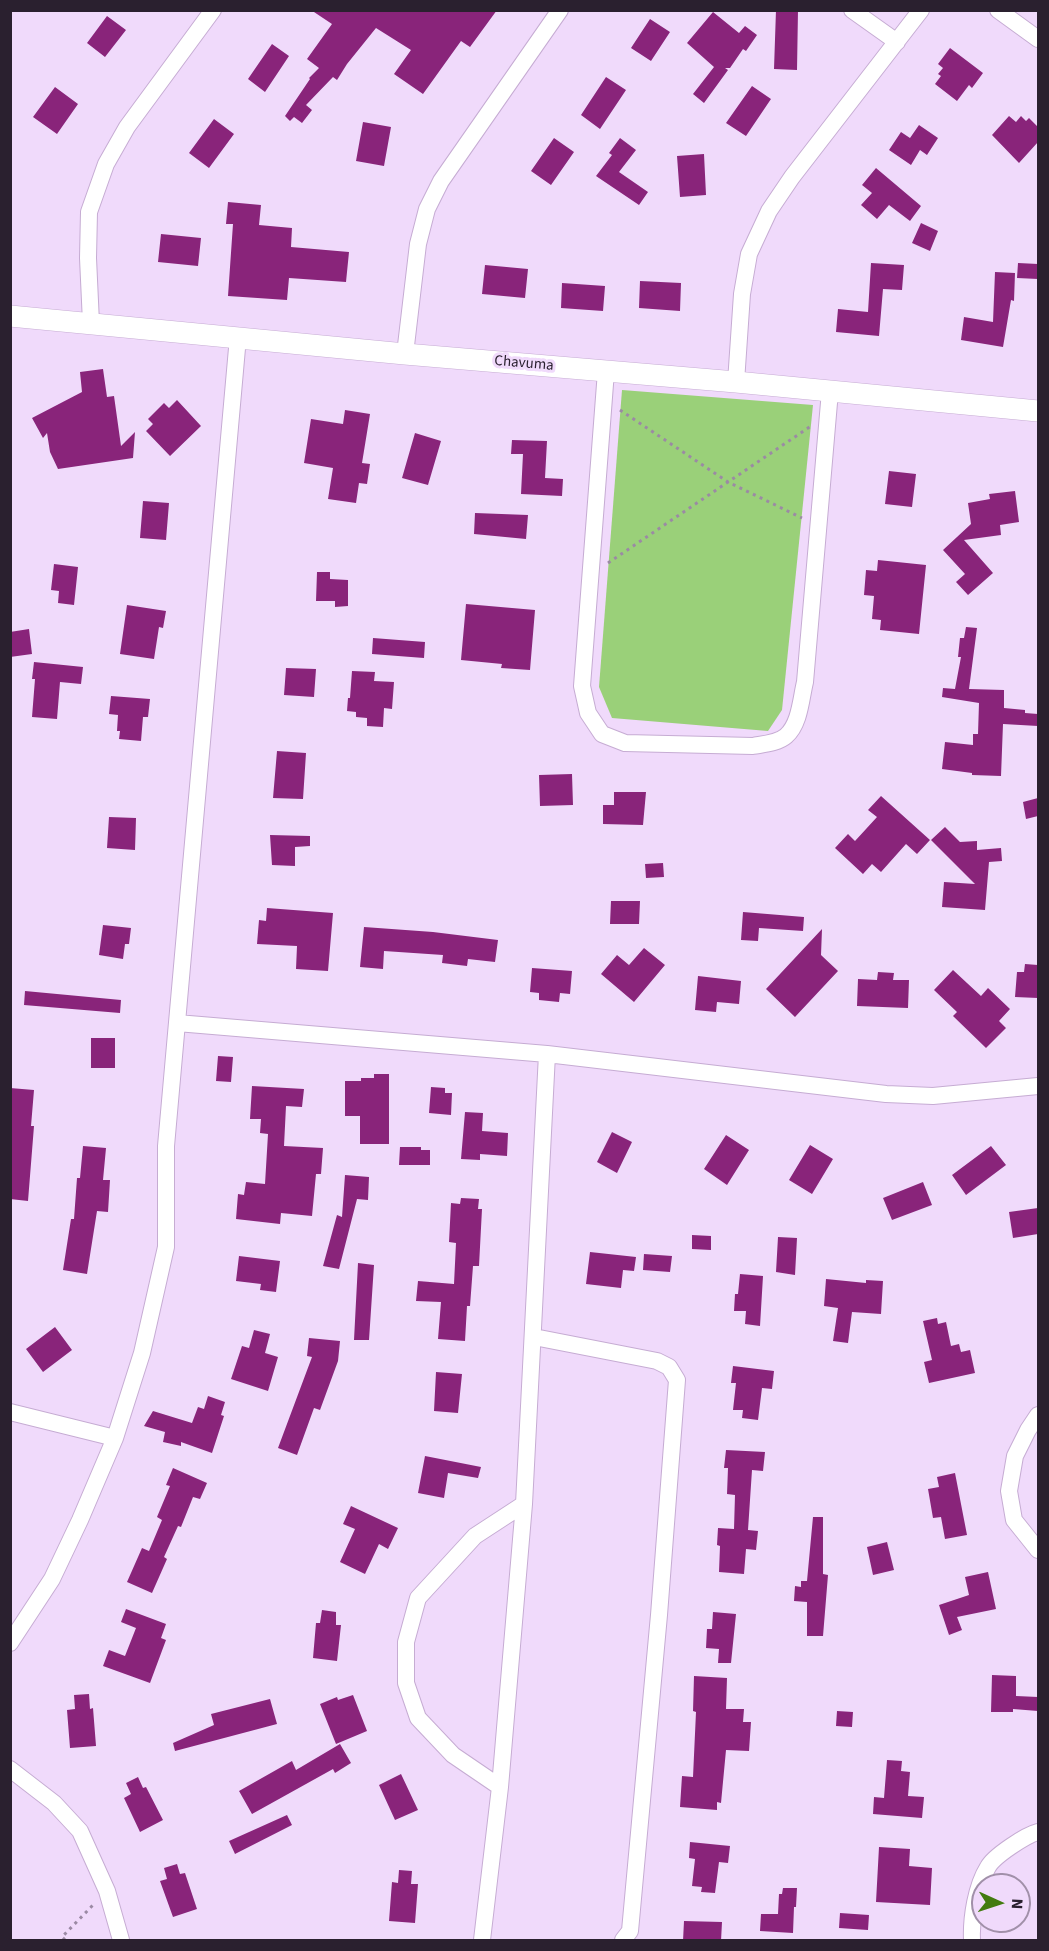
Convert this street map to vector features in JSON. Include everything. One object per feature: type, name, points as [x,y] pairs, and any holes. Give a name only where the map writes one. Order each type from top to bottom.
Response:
[{"type":"street","points":[[91,323],[88,258],[89,212],[106,164],[128,127],[213,10]]},
{"type":"street","points":[[405,354],[418,244],[427,209],[441,181],[560,10]]},
{"type":"street","points":[[852,10],[897,42]]},
{"type":"street","points":[[736,382],[742,294],[749,254],[769,212],[792,177],[921,10]]},
{"type":"street","points":[[998,10],[1038,39]]},
{"type":"street","name":"Chavuma","points":[[10,316],[1038,411]]},
{"type":"street","points":[[10,1643],[52,1578],[115,1438],[142,1353],[166,1247],[166,1146],[238,337]]},
{"type":"street","points":[[606,371],[582,686],[588,713],[602,734],[625,743],[753,746],[774,742],[786,736],[796,722],[805,682],[830,391]]},
{"type":"street","points":[[177,1023],[547,1054],[886,1094],[933,1096],[1038,1086]]},
{"type":"street","points":[[483,1941],[500,1786],[524,1504],[547,1054]]},
{"type":"street","points":[[534,1337],[657,1361],[669,1367],[677,1380],[659,1615],[630,1931],[623,1941]]},
{"type":"street","points":[[10,1412],[115,1438]]},
{"type":"street","points":[[1038,1414],[1015,1456],[1009,1491],[1014,1520],[1038,1550]]},
{"type":"street","points":[[500,1786],[453,1755],[418,1718],[406,1683],[406,1642],[418,1598],[475,1536],[524,1504]]},
{"type":"street","points":[[10,1769],[54,1803],[80,1831],[107,1891],[122,1941]]},
{"type":"street","points":[[972,1941],[974,1902],[988,1866],[1013,1845],[1038,1832]]},
{"type":"path","points":[[604,399],[728,482],[818,526]]},
{"type":"path","points":[[591,575],[827,415]]},
{"type":"path","points":[[65,1941],[62,1937],[107,1891]]},
{"type":"green space","points":[[622,390],[813,405],[782,710],[768,731],[612,718],[599,687]]},
{"type":"building","points":[[311,10],[497,10],[470,47],[461,41],[423,94],[394,74],[411,50],[376,28],[337,80],[333,77],[306,105],[312,110],[302,123],[294,117],[290,121],[285,116],[309,78],[319,68],[307,59],[332,24]]},
{"type":"building","points":[[776,10],[798,10],[797,70],[774,69]]},
{"type":"building","points":[[713,12],[739,33],[745,26],[757,35],[746,51],[743,49],[730,68],[725,68],[728,70],[704,103],[693,94],[714,67],[687,43]]},
{"type":"building","points":[[107,16],[126,30],[105,57],[87,43]]},
{"type":"building","points":[[650,19],[670,32],[651,61],[631,48]]},
{"type":"building","points":[[272,44],[289,56],[265,92],[248,79]]},
{"type":"building","points":[[950,48],[983,73],[972,88],[969,85],[957,101],[935,84],[943,68],[938,64]]},
{"type":"building","points":[[606,77],[626,90],[600,129],[581,115]]},
{"type":"building","points":[[752,86],[771,99],[746,136],[726,123]]},
{"type":"building","points":[[55,87],[78,104],[57,134],[33,117]]},
{"type":"building","points":[[1009,116],[1016,122],[1021,116],[1026,121],[1029,118],[1038,127],[1038,142],[1019,163],[992,135]]},
{"type":"building","points":[[214,119],[234,134],[209,168],[189,153]]},
{"type":"building","points":[[363,122],[391,127],[384,166],[356,161]]},
{"type":"building","points":[[919,125],[938,138],[927,155],[920,150],[911,165],[889,150],[901,132],[910,138]]},
{"type":"building","points":[[554,138],[574,152],[551,185],[531,171]]},
{"type":"building","points":[[620,138],[636,150],[619,172],[648,192],[639,205],[596,176],[612,155],[609,153]]},
{"type":"building","points":[[704,154],[706,195],[680,197],[677,156]]},
{"type":"building","points":[[876,168],[921,206],[910,221],[889,205],[877,219],[861,205],[872,193],[862,185]]},
{"type":"building","points":[[228,202],[261,205],[259,225],[292,228],[291,247],[349,252],[346,282],[289,278],[287,300],[228,296],[233,224],[226,224]]},
{"type":"building","points":[[921,223],[938,231],[930,251],[912,243]]},
{"type":"building","points":[[161,234],[201,238],[198,266],[158,262]]},
{"type":"building","points":[[871,263],[904,265],[902,290],[883,289],[879,336],[836,332],[838,309],[868,312]]},
{"type":"building","points":[[1018,263],[1038,264],[1038,279],[1017,278]]},
{"type":"building","points":[[485,265],[528,269],[525,298],[482,294]]},
{"type":"building","points":[[995,272],[1015,273],[1014,301],[1011,300],[1003,347],[961,340],[964,317],[993,322]]},
{"type":"building","points":[[640,281],[681,283],[680,311],[639,308]]},
{"type":"building","points":[[562,283],[605,286],[603,311],[561,308]]},
{"type":"building","points":[[103,369],[107,397],[114,396],[121,446],[135,432],[133,458],[58,469],[50,452],[47,433],[43,438],[32,418],[82,392],[80,372]]},
{"type":"building","points":[[177,400],[201,426],[170,456],[146,431],[153,424],[148,419],[164,403],[169,408]]},
{"type":"building","points":[[345,410],[370,414],[362,463],[370,464],[367,484],[359,483],[356,503],[328,499],[333,468],[304,463],[311,419],[343,424]]},
{"type":"building","points":[[415,433],[441,441],[428,485],[402,478]]},
{"type":"building","points":[[512,440],[547,441],[545,478],[563,479],[562,496],[521,494],[523,454],[511,454]]},
{"type":"building","points":[[889,471],[916,474],[912,507],[885,504]]},
{"type":"building","points":[[1015,491],[1019,522],[1000,525],[1001,535],[964,540],[993,573],[968,595],[956,582],[965,574],[943,550],[971,524],[968,503],[990,499],[989,494]]},
{"type":"building","points":[[143,501],[169,503],[166,540],[140,538]]},
{"type":"building","points":[[475,513],[528,515],[526,539],[474,534]]},
{"type":"building","points":[[878,560],[926,565],[919,634],[880,630],[881,620],[872,619],[874,596],[864,595],[866,570],[877,571]]},
{"type":"building","points":[[54,564],[78,567],[74,605],[58,603],[59,591],[51,590]]},
{"type":"building","points":[[317,572],[330,572],[330,579],[348,580],[348,606],[335,607],[335,601],[316,601]]},
{"type":"building","points":[[466,604],[535,610],[530,670],[501,668],[502,664],[461,660]]},
{"type":"building","points":[[127,605],[166,611],[163,628],[159,627],[154,659],[120,654]]},
{"type":"building","points":[[966,627],[977,628],[969,689],[1004,690],[1004,708],[1038,714],[1038,726],[1003,724],[1001,776],[972,775],[972,773],[942,769],[945,742],[973,745],[973,734],[978,734],[979,703],[942,697],[943,688],[955,689],[961,657],[958,657],[960,638],[964,638]]},
{"type":"building","points":[[29,629],[32,654],[10,657],[10,632]]},
{"type":"building","points":[[373,638],[425,642],[424,658],[372,654]]},
{"type":"building","points":[[34,662],[83,667],[81,684],[60,682],[57,719],[32,717]]},
{"type":"building","points":[[286,668],[316,669],[314,697],[284,695]]},
{"type":"building","points":[[352,671],[375,672],[374,681],[394,682],[392,709],[384,708],[383,727],[367,726],[367,718],[356,717],[356,712],[347,711]]},
{"type":"building","points":[[111,696],[150,699],[148,717],[143,717],[141,741],[119,739],[118,715],[109,714]]},
{"type":"building","points":[[277,751],[306,753],[303,799],[273,798]]},
{"type":"building","points":[[572,774],[573,805],[540,806],[539,775]]},
{"type":"building","points":[[614,792],[646,792],[643,825],[603,824],[603,805],[614,805]]},
{"type":"building","points":[[881,796],[930,840],[917,854],[906,844],[881,872],[872,864],[863,874],[835,848],[848,834],[855,841],[877,817],[868,810]]},
{"type":"building","points":[[1038,798],[1038,816],[1026,819],[1023,802]]},
{"type":"building","points":[[109,817],[136,818],[135,850],[107,848]]},
{"type":"building","points":[[945,827],[960,842],[977,841],[977,850],[1001,848],[1002,861],[989,862],[985,910],[942,907],[944,882],[975,884],[931,840]]},
{"type":"building","points":[[270,835],[310,836],[310,846],[295,847],[295,866],[272,865]]},
{"type":"building","points":[[663,863],[664,877],[646,878],[645,864]]},
{"type":"building","points":[[611,901],[640,901],[639,924],[610,924]]},
{"type":"building","points":[[267,908],[333,913],[328,971],[296,969],[297,946],[257,944],[259,920],[266,921]]},
{"type":"building","points":[[743,912],[804,917],[803,931],[759,928],[758,941],[741,940]]},
{"type":"building","points":[[103,925],[131,928],[129,944],[125,944],[123,959],[99,955]]},
{"type":"building","points":[[364,927],[498,940],[495,962],[468,959],[467,966],[442,963],[443,955],[384,951],[383,969],[360,967]]},
{"type":"building","points":[[822,929],[821,955],[838,971],[795,1017],[766,989]]},
{"type":"building","points":[[644,948],[665,965],[634,1002],[601,974],[617,955],[629,965]]},
{"type":"building","points":[[1025,964],[1038,965],[1038,998],[1015,997],[1017,972],[1024,972]]},
{"type":"building","points":[[532,968],[572,971],[570,994],[560,993],[559,1002],[539,1000],[539,993],[530,992]]},
{"type":"building","points":[[953,970],[981,996],[988,988],[1010,1009],[999,1021],[1006,1028],[986,1048],[953,1016],[957,1012],[934,990]]},
{"type":"building","points":[[878,972],[894,973],[893,980],[909,980],[908,1008],[857,1006],[858,979],[877,980]]},
{"type":"building","points":[[698,976],[741,981],[739,1004],[717,1002],[716,1012],[695,1010]]},
{"type":"building","points":[[25,991],[121,1000],[120,1013],[24,1005]]},
{"type":"building","points":[[91,1038],[115,1038],[115,1068],[91,1068]]},
{"type":"building","points":[[218,1056],[233,1057],[231,1082],[216,1081]]},
{"type":"building","points":[[374,1074],[389,1074],[389,1144],[360,1144],[360,1116],[345,1116],[345,1081],[374,1078]]},
{"type":"building","points":[[252,1086],[304,1089],[302,1107],[286,1106],[284,1146],[323,1148],[321,1174],[316,1174],[312,1216],[281,1213],[280,1224],[236,1219],[238,1194],[244,1195],[246,1182],[265,1184],[268,1134],[260,1133],[261,1119],[250,1119]]},
{"type":"building","points":[[431,1087],[445,1088],[445,1093],[452,1093],[451,1115],[429,1113]]},
{"type":"building","points":[[10,1088],[34,1090],[31,1126],[34,1126],[28,1201],[10,1199]]},
{"type":"building","points":[[465,1112],[483,1113],[482,1131],[508,1133],[507,1156],[480,1154],[480,1160],[461,1159]]},
{"type":"building","points":[[612,1132],[632,1142],[617,1173],[597,1162]]},
{"type":"building","points":[[726,1135],[749,1150],[727,1185],[704,1169]]},
{"type":"building","points":[[810,1145],[833,1159],[812,1194],[789,1180]]},
{"type":"building","points":[[83,1146],[106,1148],[103,1180],[110,1180],[108,1212],[97,1211],[87,1274],[63,1270],[71,1219],[74,1219],[77,1178],[80,1178]]},
{"type":"building","points":[[991,1146],[1006,1165],[966,1195],[952,1175]]},
{"type":"building","points":[[400,1147],[421,1147],[421,1150],[430,1150],[430,1165],[399,1165]]},
{"type":"building","points":[[345,1175],[369,1177],[368,1200],[357,1199],[339,1269],[323,1266],[337,1215],[342,1217]]},
{"type":"building","points":[[923,1182],[932,1205],[892,1220],[883,1198]]},
{"type":"building","points":[[461,1198],[479,1199],[478,1209],[482,1209],[479,1266],[473,1266],[465,1341],[438,1339],[441,1302],[416,1301],[418,1281],[454,1284],[456,1243],[449,1242],[451,1203],[460,1204]]},
{"type":"building","points":[[1038,1208],[1038,1234],[1013,1238],[1009,1212]]},
{"type":"building","points":[[692,1235],[711,1236],[711,1250],[692,1249]]},
{"type":"building","points":[[778,1237],[797,1238],[795,1275],[776,1272]]},
{"type":"building","points":[[590,1252],[636,1257],[634,1271],[623,1270],[621,1288],[586,1284]]},
{"type":"building","points":[[644,1254],[672,1256],[670,1272],[643,1270]]},
{"type":"building","points":[[239,1256],[280,1261],[276,1292],[260,1290],[261,1284],[236,1281]]},
{"type":"building","points":[[358,1263],[374,1265],[369,1340],[354,1340]]},
{"type":"building","points":[[740,1274],[763,1276],[760,1326],[745,1324],[746,1311],[734,1311]]},
{"type":"building","points":[[826,1279],[866,1283],[866,1280],[883,1281],[881,1314],[852,1312],[848,1343],[833,1341],[838,1308],[824,1306]]},
{"type":"building","points":[[937,1318],[938,1324],[946,1322],[951,1346],[959,1344],[961,1352],[970,1350],[975,1373],[929,1383],[924,1362],[932,1360],[923,1321]]},
{"type":"building","points":[[55,1327],[72,1350],[43,1372],[26,1349]]},
{"type":"building","points":[[254,1330],[270,1334],[265,1353],[278,1357],[268,1391],[231,1379],[242,1346],[249,1348]]},
{"type":"building","points":[[309,1338],[340,1341],[338,1361],[320,1410],[314,1408],[297,1455],[278,1448],[312,1357],[307,1356]]},
{"type":"building","points":[[733,1366],[774,1371],[772,1389],[762,1388],[758,1420],[742,1418],[743,1410],[733,1410],[736,1383],[731,1383]]},
{"type":"building","points":[[436,1372],[462,1374],[458,1413],[434,1411]]},
{"type":"building","points":[[208,1396],[225,1402],[221,1415],[224,1416],[212,1453],[181,1442],[181,1446],[163,1442],[165,1432],[144,1426],[153,1411],[192,1423],[198,1407],[204,1409]]},
{"type":"building","points":[[726,1450],[765,1452],[763,1471],[752,1470],[748,1530],[758,1531],[756,1550],[746,1549],[744,1574],[719,1572],[718,1528],[734,1529],[735,1495],[727,1494],[728,1468],[724,1468]]},
{"type":"building","points":[[425,1456],[481,1467],[478,1478],[448,1473],[444,1498],[418,1493]]},
{"type":"building","points":[[173,1468],[207,1483],[200,1499],[193,1497],[181,1527],[178,1526],[164,1557],[167,1559],[152,1593],[127,1582],[142,1548],[149,1551],[162,1520],[157,1517],[170,1486],[166,1485]]},
{"type":"building","points":[[955,1473],[967,1535],[945,1539],[941,1517],[933,1518],[928,1489],[939,1487],[937,1477]]},
{"type":"building","points":[[351,1506],[398,1528],[388,1549],[379,1544],[365,1574],[340,1562],[355,1529],[343,1524]]},
{"type":"building","points":[[813,1517],[823,1517],[823,1574],[828,1575],[823,1636],[807,1636],[807,1602],[794,1601],[795,1586],[801,1587],[801,1581],[807,1581]]},
{"type":"building","points":[[887,1542],[894,1570],[873,1575],[867,1547]]},
{"type":"building","points":[[988,1572],[996,1609],[957,1617],[962,1630],[949,1635],[939,1605],[969,1595],[965,1577]]},
{"type":"building","points":[[126,1609],[166,1624],[161,1638],[166,1640],[150,1683],[103,1666],[109,1650],[125,1656],[136,1628],[121,1622]]},
{"type":"building","points":[[322,1610],[336,1612],[336,1625],[341,1625],[337,1661],[313,1658],[316,1623],[320,1623]]},
{"type":"building","points":[[713,1612],[736,1614],[731,1663],[718,1663],[719,1649],[706,1648],[707,1629],[712,1629]]},
{"type":"building","points":[[992,1675],[1016,1676],[1016,1696],[1038,1697],[1038,1711],[1013,1709],[1013,1712],[991,1712]]},
{"type":"building","points":[[694,1676],[727,1678],[726,1709],[744,1709],[743,1722],[751,1722],[749,1751],[726,1750],[721,1803],[717,1802],[717,1810],[680,1807],[682,1776],[693,1777],[696,1712],[693,1711]]},
{"type":"building","points":[[89,1694],[90,1709],[93,1708],[96,1746],[70,1748],[67,1710],[75,1709],[74,1695]]},
{"type":"building","points":[[353,1695],[367,1731],[336,1744],[320,1704],[337,1697],[338,1700]]},
{"type":"building","points":[[270,1699],[277,1724],[175,1751],[173,1743],[214,1725],[211,1714]]},
{"type":"building","points":[[837,1711],[853,1712],[852,1727],[836,1726]]},
{"type":"building","points":[[340,1744],[351,1763],[335,1773],[333,1769],[252,1814],[239,1791],[292,1761],[296,1770]]},
{"type":"building","points":[[887,1760],[902,1761],[901,1771],[910,1772],[908,1796],[924,1797],[922,1818],[873,1814],[874,1797],[884,1798]]},
{"type":"building","points":[[401,1774],[418,1810],[395,1820],[379,1785]]},
{"type":"building","points":[[138,1777],[143,1788],[146,1787],[163,1820],[140,1832],[124,1798],[131,1794],[126,1783]]},
{"type":"building","points":[[287,1815],[292,1825],[235,1854],[229,1841]]},
{"type":"building","points":[[690,1842],[730,1846],[728,1863],[719,1862],[715,1893],[701,1892],[702,1887],[692,1886],[695,1859],[689,1858]]},
{"type":"building","points":[[879,1847],[910,1849],[909,1866],[932,1868],[930,1905],[876,1902]]},
{"type":"building","points":[[177,1864],[180,1874],[185,1873],[197,1909],[173,1917],[160,1881],[167,1879],[164,1868]]},
{"type":"building","points":[[399,1870],[412,1871],[411,1884],[418,1884],[415,1923],[389,1921],[392,1882],[398,1883]]},
{"type":"building","points":[[783,1888],[797,1888],[793,1933],[760,1931],[761,1914],[778,1914],[779,1894],[782,1894]]},
{"type":"building","points":[[840,1913],[869,1915],[868,1930],[839,1928]]},
{"type":"building","points":[[684,1921],[722,1922],[721,1941],[683,1941]]}]
